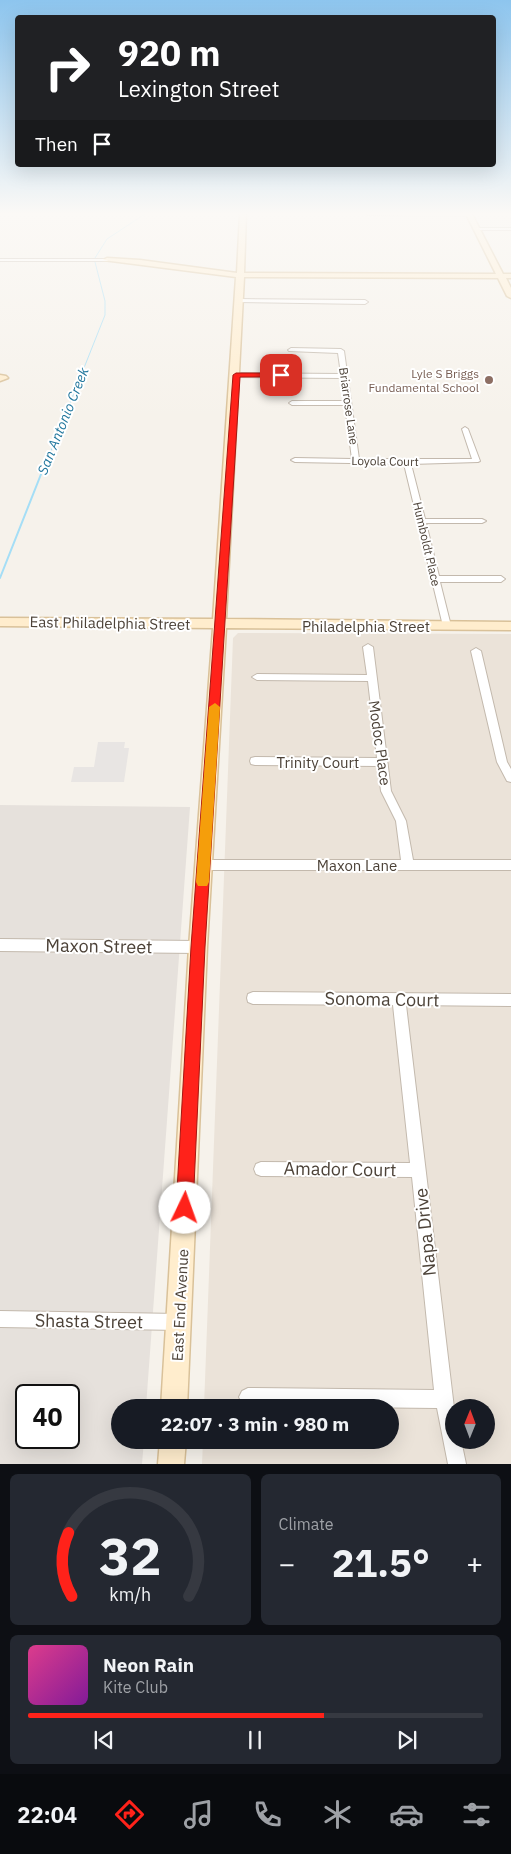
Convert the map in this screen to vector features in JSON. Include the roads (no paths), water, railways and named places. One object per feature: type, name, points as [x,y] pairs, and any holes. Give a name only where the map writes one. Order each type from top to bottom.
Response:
[{"type":"street","name":"East End Avenue","points":[[175,1399],[198,947],[221,625],[236,375],[239,282]]},
{"type":"street","points":[[503,282],[511,296]]},
{"type":"street","points":[[238,301],[365,302]]},
{"type":"street","name":"Briarrose Lane","points":[[291,350],[340,351],[356,460]]},
{"type":"street","points":[[236,375],[345,376]]},
{"type":"street","points":[[292,403],[349,404]]},
{"type":"street","name":"Loyola Court","points":[[295,460],[476,461],[465,429]]},
{"type":"street","name":"Humboldt Place","points":[[407,462],[447,626]]},
{"type":"street","points":[[422,521],[482,521]]},
{"type":"street","points":[[435,579],[501,579]]},
{"type":"street","name":"East Philadelphia Street","points":[[0,622],[221,625]]},
{"type":"street","name":"Philadelphia Street","points":[[221,625],[511,626]]},
{"type":"street","name":"Modoc Place","points":[[368,647],[380,762],[386,791],[401,821],[408,866]]},
{"type":"street","points":[[476,651],[511,778]]},
{"type":"street","points":[[257,678],[372,678]]},
{"type":"street","name":"Trinity Court","points":[[255,762],[380,762]]},
{"type":"street","name":"Maxon Lane","points":[[204,865],[511,865]]},
{"type":"street","name":"Maxon Street","points":[[0,944],[198,947]]},
{"type":"street","name":"Sonoma Court","points":[[253,998],[511,1000]]},
{"type":"street","name":"Napa Drive","points":[[399,999],[444,1399],[457,1464]]},
{"type":"street","name":"Amador Court","points":[[262,1169],[418,1170]]},
{"type":"street","name":"Shasta Street","points":[[0,1319],[179,1322]]},
{"type":"street","points":[[248,1397],[444,1399]]},
{"type":"street","points":[[171,1464],[172,1449]]},
{"type":"waterway","name":"San Antonio Creek","points":[[49,456],[105,315],[105,301],[100,282]]},
{"type":"waterway","name":"San Antonio Creek","points":[[0,578],[49,454]]},
{"type":"place","name":"Lyle S Briggs Fundamental School","points":[[489,380]]}]
